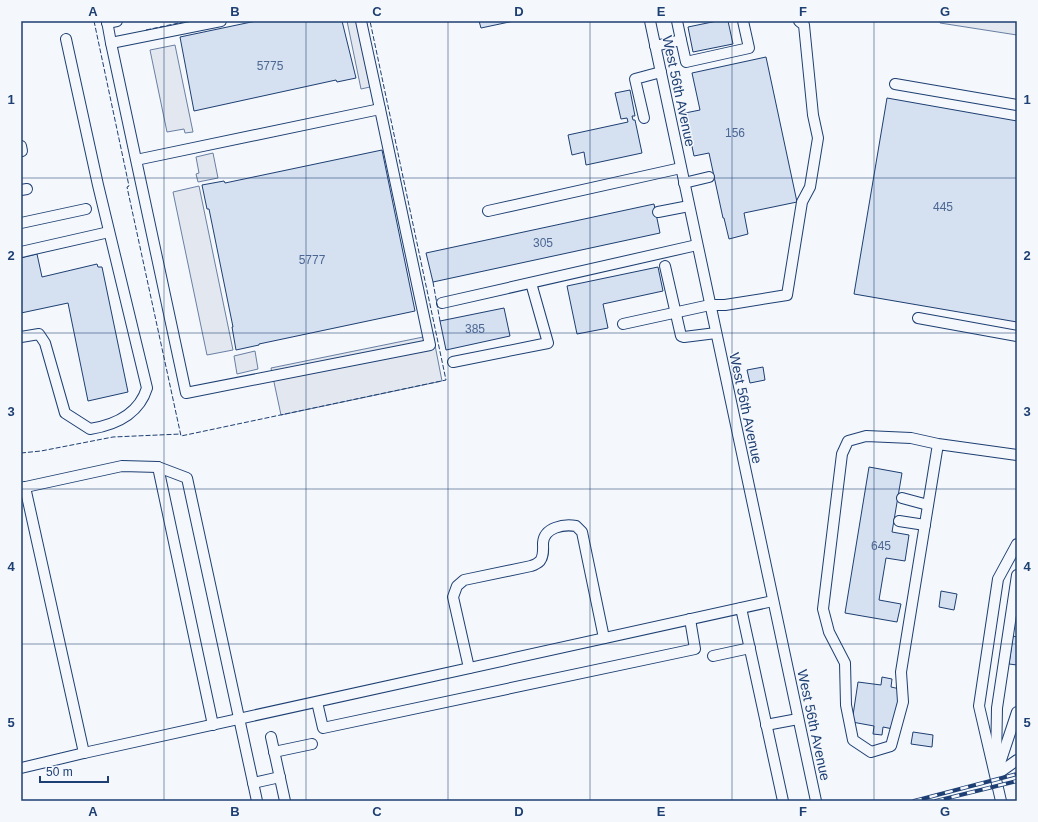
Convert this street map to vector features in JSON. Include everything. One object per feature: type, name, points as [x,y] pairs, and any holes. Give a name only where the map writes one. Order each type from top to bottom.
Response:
[{"type":"street","points":[[117,21],[107,22],[186,393],[430,345],[361,21]]},
{"type":"street","points":[[111,43],[221,21]]},
{"type":"street","name":"West 56th Avenue","points":[[650,21],[816,801]]},
{"type":"street","points":[[677,21],[686,62],[749,48],[743,21]]},
{"type":"street","points":[[623,324],[675,314],[710,305],[725,305],[787,295],[802,202],[810,187],[818,138],[813,114],[804,24],[800,21]]},
{"type":"street","points":[[21,338],[39,334],[45,343],[65,413],[90,429],[107,426],[131,413],[144,398],[147,388],[109,232],[66,39]]},
{"type":"street","points":[[655,46],[681,40]]},
{"type":"street","points":[[644,118],[635,79],[661,72]]},
{"type":"street","points":[[895,84],[1017,104]]},
{"type":"street","points":[[136,160],[380,109]]},
{"type":"street","points":[[488,211],[681,168]]},
{"type":"street","points":[[684,183],[709,177]]},
{"type":"street","points":[[658,212],[689,206]]},
{"type":"street","points":[[21,223],[86,209]]},
{"type":"street","points":[[21,252],[109,232]]},
{"type":"street","points":[[442,303],[697,245]]},
{"type":"street","points":[[665,266],[681,336],[716,332]]},
{"type":"street","points":[[453,362],[548,343],[531,283]]},
{"type":"street","points":[[918,318],[1017,336]]},
{"type":"street","points":[[938,444],[901,672],[903,702],[891,746],[871,752],[853,740],[846,705],[845,663],[829,632],[823,609],[842,454],[848,441],[866,436],[911,438],[938,444],[1017,455]]},
{"type":"street","points":[[84,753],[23,488],[122,466],[158,467],[187,478],[238,719],[257,801]]},
{"type":"street","points":[[158,467],[213,725]]},
{"type":"street","points":[[902,498],[928,505]]},
{"type":"street","points":[[899,521],[924,525]]},
{"type":"street","points":[[469,668],[453,597],[457,586],[464,580],[531,566],[540,561],[543,553],[543,540],[548,532],[557,526],[576,526],[582,532],[604,638]]},
{"type":"street","points":[[1001,801],[979,706],[998,579],[1017,544]]},
{"type":"street","points":[[996,775],[997,708],[1017,575]]},
{"type":"street","points":[[21,768],[773,601]]},
{"type":"street","points":[[741,608],[783,801]]},
{"type":"street","points":[[317,702],[323,728],[695,649],[690,619]]},
{"type":"street","points":[[713,656],[750,648]]},
{"type":"street","points":[[996,775],[1017,712]]},
{"type":"street","points":[[766,725],[798,718]]},
{"type":"street","points":[[271,737],[285,801]]},
{"type":"street","points":[[274,752],[312,744]]},
{"type":"street","points":[[996,775],[1017,760]]},
{"type":"street","points":[[253,783],[280,778]]},
{"type":"shaded area","points":[[347,21],[366,21],[379,85],[361,89]]},
{"type":"shaded area","points":[[940,21],[1017,21],[1017,35],[940,23]]},
{"type":"shaded area","points":[[175,45],[193,132],[185,133],[184,129],[167,132],[150,50]]},
{"type":"shaded area","points":[[213,153],[218,178],[198,182],[196,174],[199,173],[196,157]]},
{"type":"shaded area","points":[[199,186],[233,350],[207,355],[173,192]]},
{"type":"shaded area","points":[[433,335],[442,381],[281,415],[271,368]]},
{"type":"shaded area","points":[[255,351],[258,369],[237,374],[234,356]]},
{"type":"building","points":[[256,21],[342,21],[356,78],[337,82],[336,80],[194,111],[180,37]]},
{"type":"building","points":[[479,21],[514,21],[481,28]]},
{"type":"building","points":[[717,21],[728,21],[733,44],[693,52],[688,27]]},
{"type":"building","points":[[766,57],[797,202],[744,213],[748,234],[729,239],[709,153],[694,156],[685,113],[700,110],[692,73]]},
{"type":"building","points":[[630,90],[635,116],[632,116],[633,120],[635,120],[642,153],[586,165],[584,152],[572,155],[568,135],[628,122],[627,118],[621,119],[615,93]]},
{"type":"building","points":[[887,98],[1017,121],[1017,322],[854,294]]},
{"type":"building","points":[[382,150],[415,311],[236,350],[233,327],[209,209],[207,209],[202,185],[224,181],[225,183]]},
{"type":"building","points":[[654,204],[660,233],[433,282],[426,253]]},
{"type":"building","points":[[37,254],[42,277],[97,264],[98,267],[102,267],[128,392],[88,401],[68,303],[21,313],[21,258]]},
{"type":"building","points":[[658,267],[663,291],[603,304],[608,328],[577,334],[567,286]]},
{"type":"building","points":[[504,308],[510,336],[446,350],[440,321]]},
{"type":"building","points":[[763,367],[765,380],[750,383],[747,370]]},
{"type":"building","points":[[869,467],[902,473],[892,532],[909,535],[905,561],[886,558],[879,600],[901,604],[897,622],[845,613]]},
{"type":"building","points":[[941,591],[957,594],[954,610],[939,607]]},
{"type":"building","points":[[1013,636],[1017,637],[1017,665],[1009,664]]},
{"type":"building","points":[[882,677],[892,679],[891,687],[900,689],[893,729],[883,727],[882,735],[873,734],[874,726],[852,722],[858,682],[881,685]]},
{"type":"building","points":[[913,732],[933,735],[932,747],[911,744]]},
{"type":"railway","points":[[914,801],[1017,774]]},
{"type":"railway","points":[[936,801],[1017,781]]},
{"type":"fence","points":[[94,21],[129,186],[127,187],[181,436],[446,380],[370,21]]},
{"type":"fence","points":[[146,30],[188,21]]},
{"type":"fence","points":[[433,282],[440,321]]},
{"type":"fence","points":[[21,453],[41,451],[113,437],[181,434]]}]
